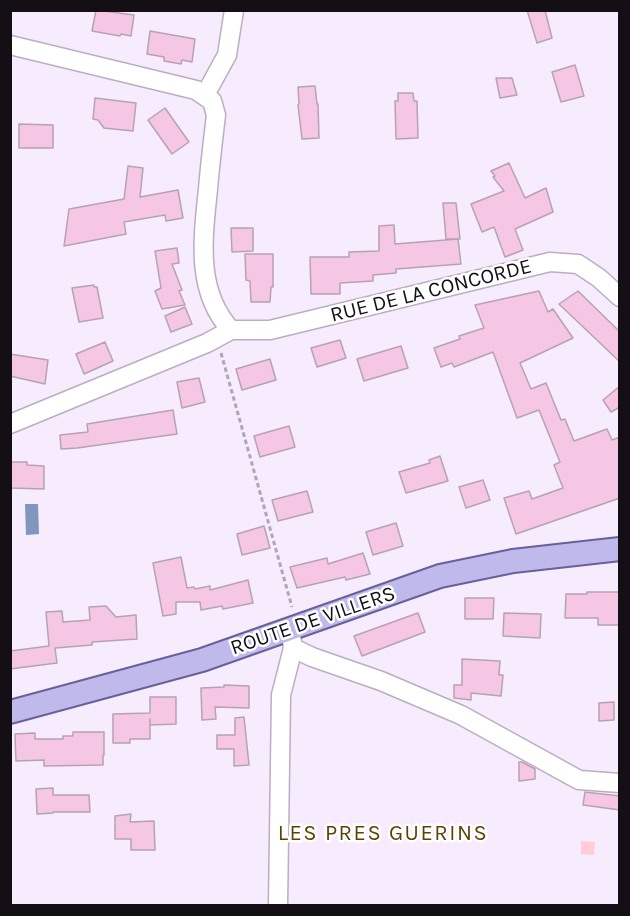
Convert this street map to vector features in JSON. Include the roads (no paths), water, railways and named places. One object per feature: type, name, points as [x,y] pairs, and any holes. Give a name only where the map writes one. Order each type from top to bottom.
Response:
[{"type":"main road","name":"ROUTE DE VILLERS","points":[[10,712],[293,634],[440,576],[513,561],[620,549]]},
{"type":"street","points":[[205,95],[227,55],[234,10]]},
{"type":"street","points":[[10,45],[196,90],[212,100],[216,115],[202,241],[206,283],[214,305],[225,323],[224,334],[207,343],[10,424]]},
{"type":"street","name":"RUE DE LA CONCORDE","points":[[224,334],[270,330],[550,262],[578,264],[620,297]]},
{"type":"street","points":[[293,634],[312,657],[381,681],[461,715],[579,780],[620,783]]},
{"type":"street","points":[[278,906],[281,695],[293,634]]},
{"type":"water","points":[[25,504],[38,504],[39,534],[26,535]]},
{"type":"district","name":"LES PRES GUERINS","points":[[383,834]]}]
